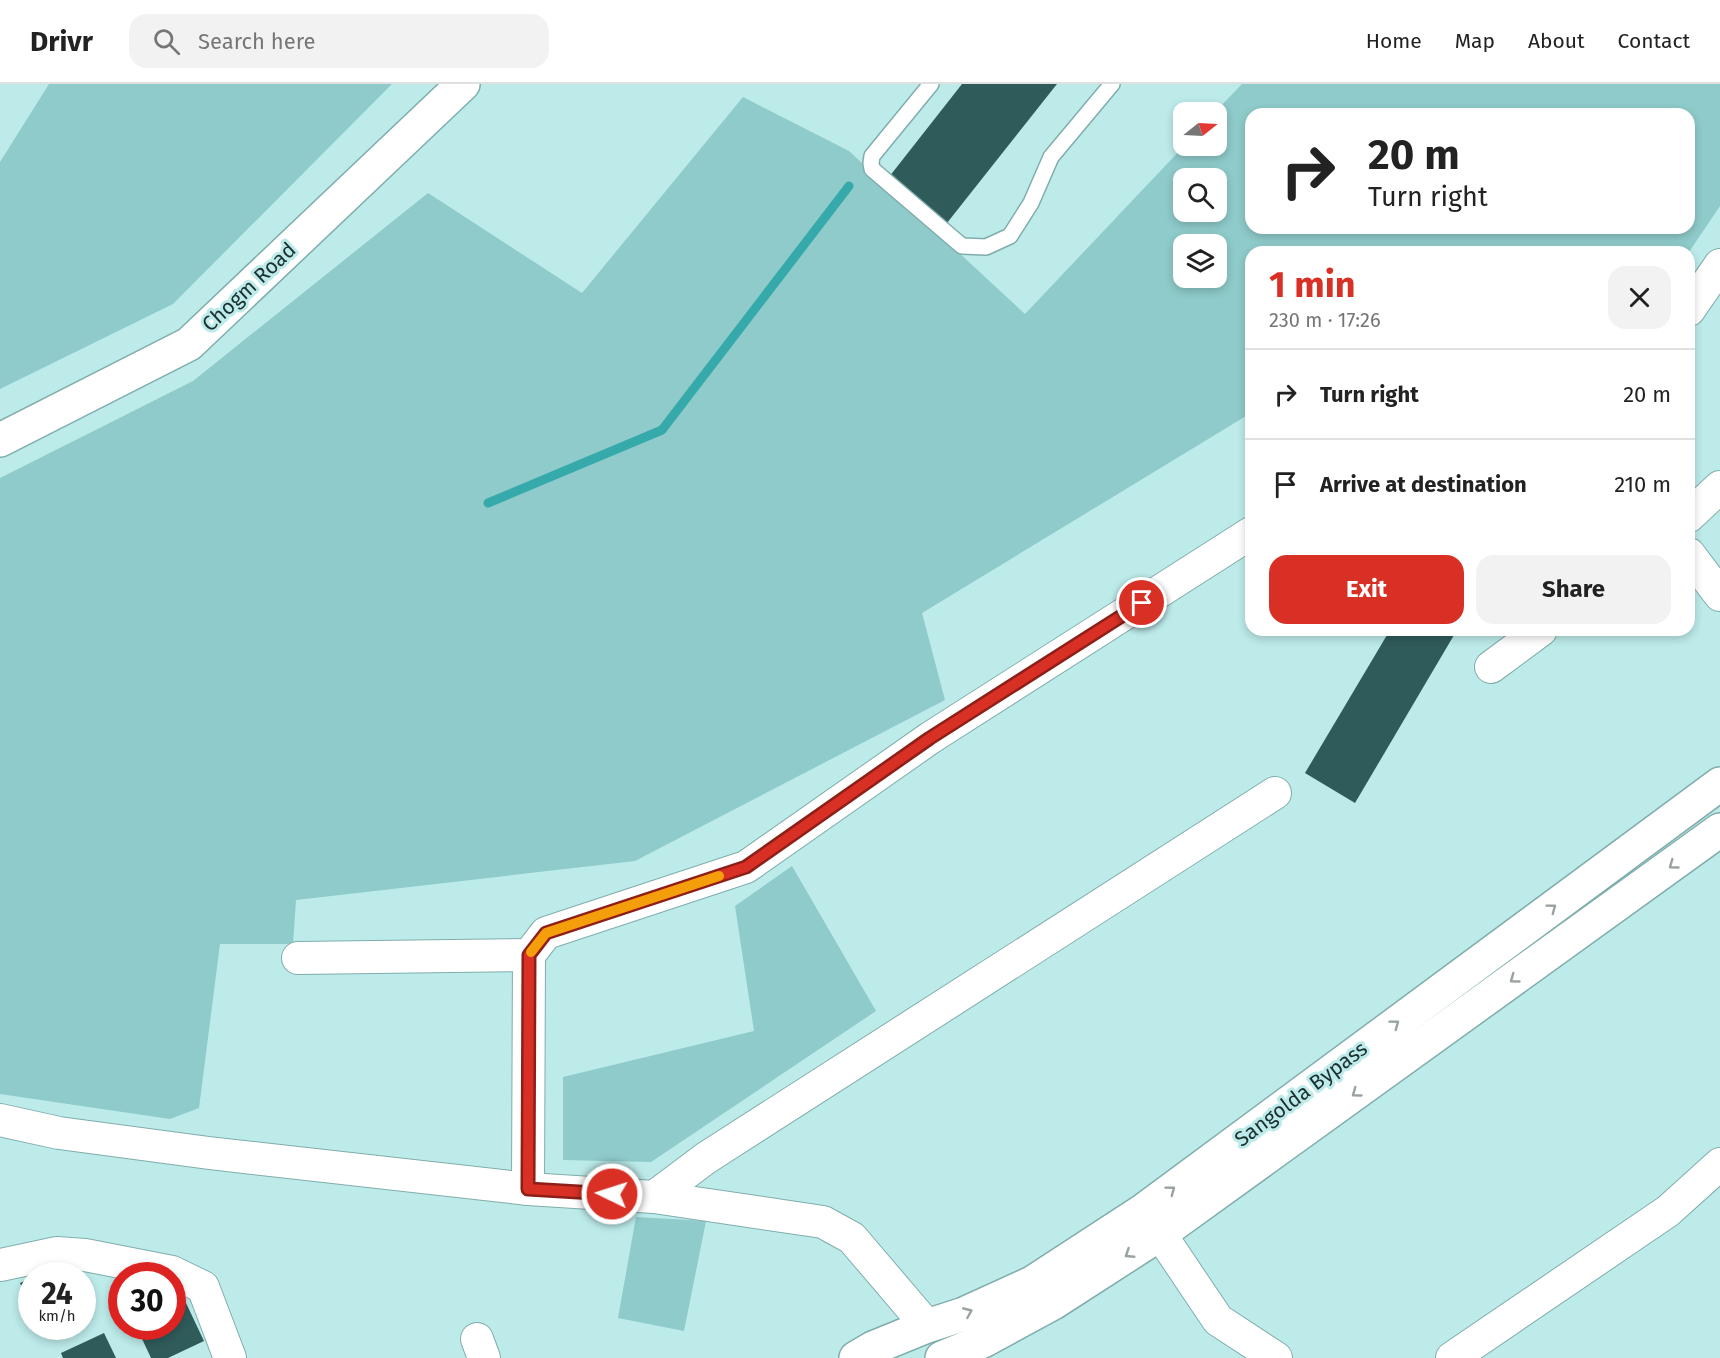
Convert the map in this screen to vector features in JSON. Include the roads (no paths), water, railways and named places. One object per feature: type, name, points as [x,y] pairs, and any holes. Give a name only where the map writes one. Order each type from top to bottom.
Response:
[{"type":"main road","name":"Chogm Road","points":[[0,440],[189,344],[463,84]]},
{"type":"main road","name":"Sangolda Bypass","points":[[942,1358],[983,1341],[1053,1303],[1152,1222],[1720,784]]},
{"type":"main road","name":"Sangolda Bypass","points":[[872,1355],[927,1326],[964,1314],[1032,1283],[1152,1222],[1720,830]]},
{"type":"street","points":[[1695,301],[1720,265]]},
{"type":"street","points":[[1695,511],[1720,488]]},
{"type":"street","points":[[528,1189],[529,955],[546,933],[746,867],[930,738],[1245,536]]},
{"type":"street","points":[[1695,562],[1720,595]]},
{"type":"street","points":[[1491,667],[1533,636]]},
{"type":"street","points":[[654,1197],[716,1152],[1275,793]]},
{"type":"street","points":[[298,958],[529,955]]},
{"type":"street","points":[[0,1120],[59,1133],[209,1153],[528,1189],[654,1197],[823,1222],[852,1238],[927,1326]]},
{"type":"street","points":[[1452,1358],[1668,1211],[1720,1164]]},
{"type":"street","points":[[1152,1222],[1218,1320],[1276,1358]]},
{"type":"street","points":[[0,1265],[57,1253],[85,1255],[172,1272],[203,1287],[230,1358]]},
{"type":"lane","points":[[931,84],[872,156],[870,164],[877,175],[962,246],[986,248],[1010,236],[1031,203],[1051,157],[1112,84]]},
{"type":"waterway","points":[[488,503],[662,430],[849,186]]}]
